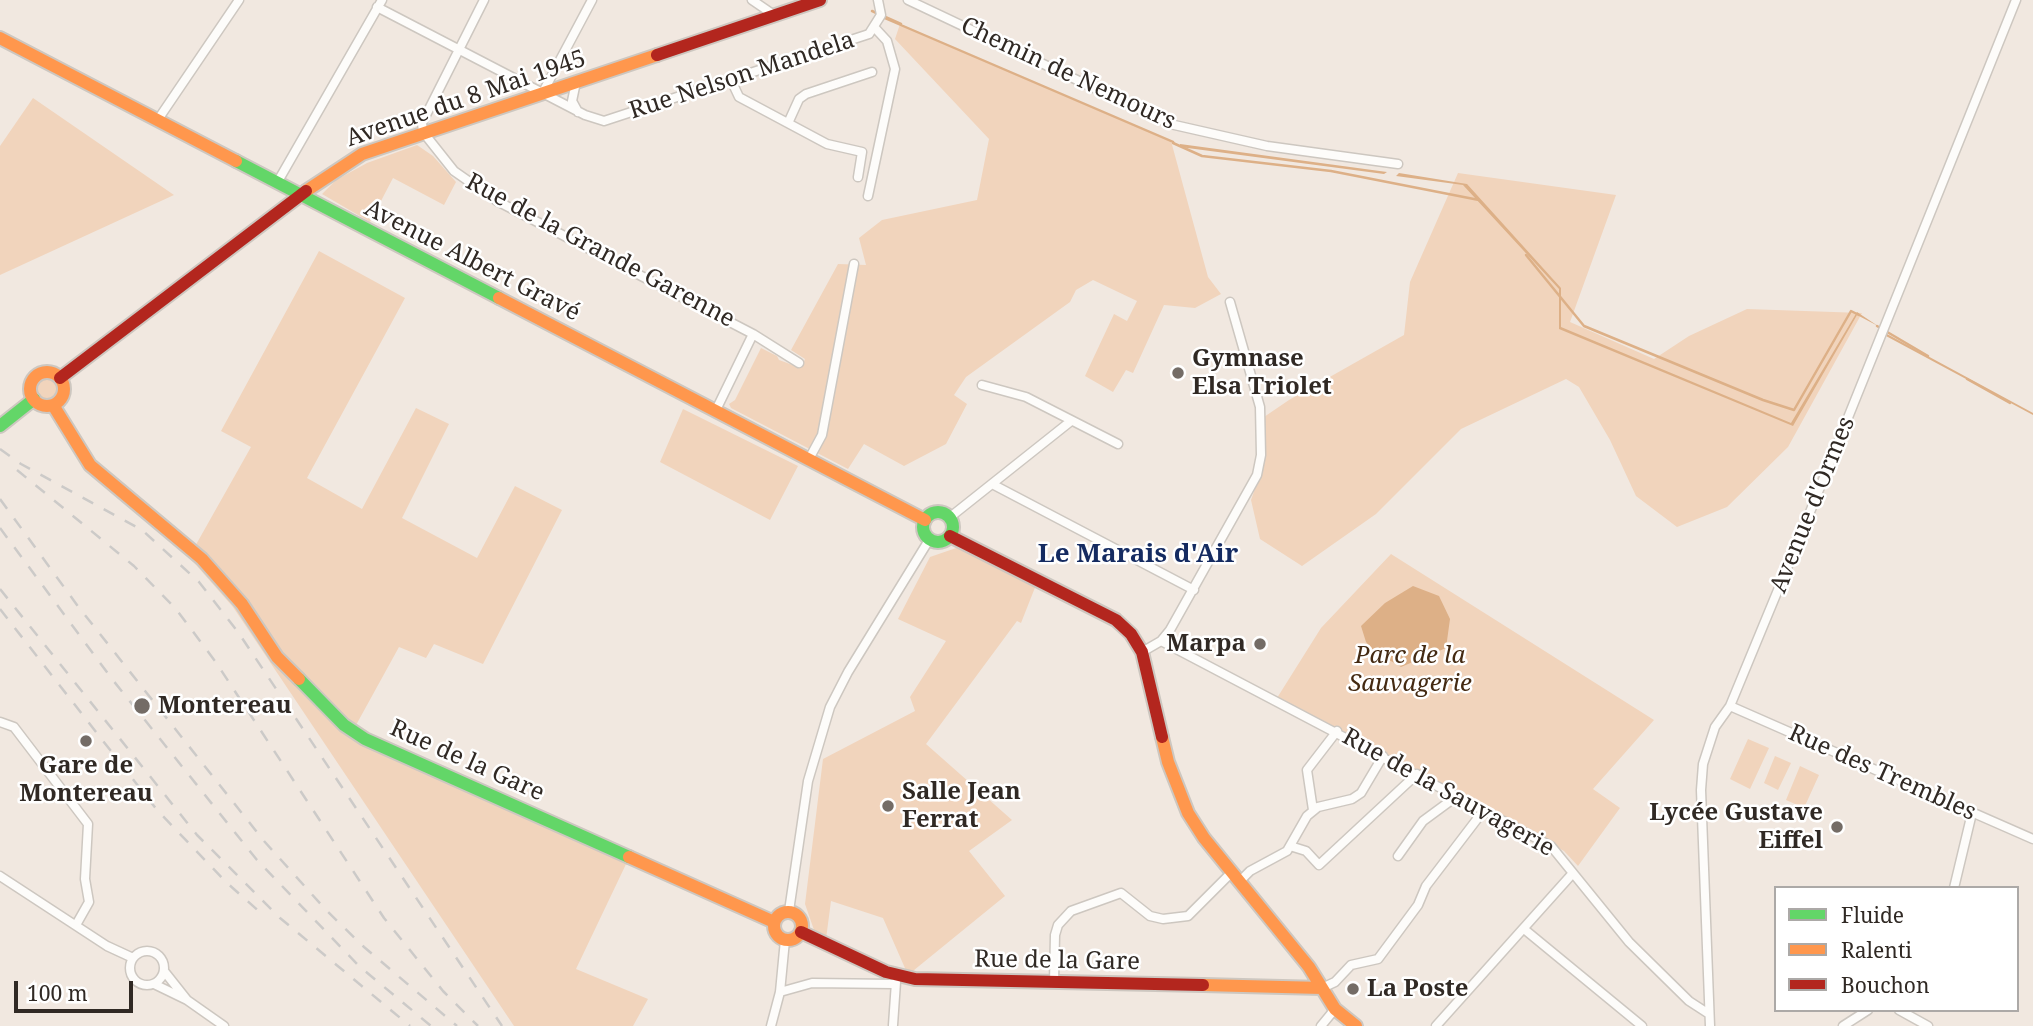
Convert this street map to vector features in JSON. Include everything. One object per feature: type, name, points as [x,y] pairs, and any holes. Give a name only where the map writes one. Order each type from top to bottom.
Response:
[{"type":"main road","name":"Avenue du 8 Mai 1945","points":[[60,378],[300,195],[362,154],[820,0]]},
{"type":"main road","name":"Avenue Albert Gravé","points":[[0,38],[925,520]]},
{"type":"main road","points":[[50,372],[60,378],[64,393],[53,405],[43,405],[34,400],[30,388],[39,374],[50,372]]},
{"type":"main road","points":[[0,426],[34,400]]},
{"type":"main road","name":"Rue de la Gare","points":[[53,405],[73,442],[90,465],[202,559],[242,604],[278,657],[344,726],[774,922]]},
{"type":"main road","points":[[936,513],[949,517],[953,527],[950,536],[943,541],[929,540],[923,529],[925,520],[936,513]]},
{"type":"main road","points":[[950,536],[1116,620],[1131,634],[1142,652],[1168,762],[1180,796],[1204,838],[1322,988],[1335,1009],[1356,1026]]},
{"type":"main road","points":[[789,911],[799,916],[802,932],[795,939],[785,940],[775,931],[774,922],[777,916],[789,911]]},
{"type":"main road","name":"Rue de la Gare","points":[[802,932],[897,980],[1322,988]]},
{"type":"street","points":[[157,121],[239,0]]},
{"type":"street","points":[[423,132],[425,115],[484,0]]},
{"type":"street","points":[[542,94],[592,0]]},
{"type":"street","points":[[752,0],[774,15]]},
{"type":"street","name":"Chemin de Nemours","points":[[908,0],[1170,124],[1267,146],[1398,164]]},
{"type":"street","name":"Avenue d'Ormes","points":[[1710,1026],[1701,790],[1709,745],[1716,727],[1731,706],[2016,0]]},
{"type":"street","name":"Rue Nelson Mandela","points":[[379,4],[542,94],[578,112],[604,121],[869,34],[881,15],[881,1]]},
{"type":"street","points":[[277,183],[379,4]]},
{"type":"street","points":[[868,196],[895,69],[887,41],[875,28]]},
{"type":"street","points":[[789,121],[799,99],[806,94],[872,72]]},
{"type":"street","points":[[731,80],[739,97],[789,121],[827,144],[862,152],[858,177]]},
{"type":"street","points":[[576,82],[572,101],[578,112]]},
{"type":"street","name":"Rue de la Grande Garenne","points":[[423,132],[454,171],[487,195],[754,334],[800,363]]},
{"type":"street","points":[[809,459],[822,435],[854,264]]},
{"type":"street","points":[[1142,652],[1161,641],[1194,590],[1257,475],[1261,455],[1260,407],[1230,302]]},
{"type":"street","name":"Rue de la Grande Garenne","points":[[716,410],[754,334]]},
{"type":"street","points":[[982,385],[1011,391],[1118,444]]},
{"type":"street","points":[[949,517],[1071,421]]},
{"type":"street","points":[[992,484],[1194,590]]},
{"type":"street","points":[[789,911],[808,781],[830,707],[848,672],[929,540]]},
{"type":"street","name":"Rue de la Sauvagerie","points":[[1161,641],[1552,846],[1629,943],[1689,1001],[1709,1014]]},
{"type":"street","name":"Rue des Trembles","points":[[1731,706],[2033,839]]},
{"type":"street","points":[[0,722],[15,727],[85,818],[88,828],[85,879],[89,902],[76,925]]},
{"type":"street","points":[[1313,810],[1307,770],[1337,731]]},
{"type":"street","points":[[1054,982],[1055,935],[1058,925],[1070,911],[1121,893],[1150,916],[1163,919],[1188,916],[1236,877],[1276,859],[1290,846],[1313,810],[1352,799],[1361,793],[1383,756]]},
{"type":"street","points":[[1290,846],[1307,851],[1319,864],[1417,775]]},
{"type":"street","points":[[1398,856],[1423,821],[1457,796]]},
{"type":"street","points":[[1322,988],[1335,982],[1351,965],[1378,960],[1418,905],[1426,886],[1484,810]]},
{"type":"street","points":[[1954,886],[1972,813]]},
{"type":"street","points":[[1436,1026],[1573,873]]},
{"type":"street","points":[[0,876],[133,958]]},
{"type":"street","points":[[1524,929],[1642,1026]]},
{"type":"street","points":[[771,1026],[780,992],[785,940]]},
{"type":"street","points":[[187,1000],[164,971],[163,960],[155,953],[144,951],[133,958],[133,978],[143,985],[154,984],[187,1000],[224,1026]]},
{"type":"street","points":[[154,984],[164,971]]},
{"type":"street","points":[[780,992],[812,984],[897,980],[893,1025]]},
{"type":"street","points":[[1321,1026],[1335,1009]]},
{"type":"street","points":[[1843,1026],[1865,1012]]},
{"type":"street","points":[[1903,1012],[1928,1026]]},
{"type":"green space","points":[[900,24],[1171,141],[1208,277],[1221,294],[1195,308],[1164,305],[1133,373],[1126,370],[1113,392],[1085,376],[1114,314],[1127,321],[1137,301],[1093,280],[1076,290],[1070,302],[966,377],[954,395],[967,404],[946,444],[904,466],[864,444],[848,469],[731,408],[729,404],[735,400],[761,348],[777,356],[779,360],[801,368],[805,359],[791,350],[838,264],[866,265],[859,238],[882,220],[977,200],[989,139],[895,39]]},
{"type":"green space","points":[[33,98],[174,195],[0,275],[0,146]]},
{"type":"green space","points":[[417,145],[433,156],[456,182],[444,205],[393,178],[370,222],[322,194],[336,180],[367,163]]},
{"type":"green space","points":[[1458,173],[1616,195],[1570,322],[1654,359],[1689,336],[1747,309],[1862,313],[1788,447],[1727,507],[1677,527],[1636,496],[1610,440],[1579,387],[1566,379],[1461,429],[1376,514],[1302,566],[1260,539],[1251,500],[1265,460],[1264,417],[1404,335],[1410,282]]},
{"type":"green space","points":[[319,251],[405,298],[307,478],[362,509],[416,408],[449,424],[402,518],[477,558],[515,486],[562,510],[483,664],[434,644],[426,658],[399,647],[350,736],[628,860],[576,969],[648,999],[633,1026],[514,1026],[233,607],[189,557],[251,447],[221,431]]},
{"type":"green space","points":[[47,379],[55,382],[58,390],[55,398],[47,401],[39,398],[36,390],[39,382]]},
{"type":"green space","points":[[683,409],[798,466],[770,520],[660,462]]},
{"type":"green space","points":[[959,547],[1036,585],[1021,623],[1017,621],[926,744],[1012,820],[969,851],[1005,896],[908,975],[883,918],[831,901],[826,939],[814,930],[805,904],[823,759],[915,711],[910,697],[946,641],[898,619],[930,557]]},
{"type":"green space","name":"Parc de la Sauvagerie","points":[[1391,554],[1654,720],[1593,789],[1620,808],[1578,866],[1564,851],[1277,698],[1321,628]]},
{"type":"green space","points":[[1748,739],[1769,748],[1750,789],[1730,779]]},
{"type":"green space","points":[[1775,756],[1791,763],[1778,790],[1764,783]]},
{"type":"green space","points":[[1800,766],[1819,775],[1804,808],[1786,800]]},
{"type":"shaded area","points":[[885,17],[1174,141],[1175,144],[884,19]]},
{"type":"shaded area","points":[[1180,144],[1387,172],[1384,174],[1180,147]]},
{"type":"shaded area","points":[[1399,173],[1467,184],[1561,288],[1561,327],[1791,423],[1857,312],[1878,326],[1857,315],[1793,426],[1559,329],[1559,289],[1463,185],[1396,176]]},
{"type":"shaded area","points":[[1887,334],[2033,413],[2033,415],[1886,336]]},
{"type":"shaded area","points":[[1413,586],[1439,596],[1450,619],[1446,648],[1401,667],[1374,651],[1366,642],[1361,626],[1385,603]]},
{"type":"waterway","points":[[872,11],[901,24]]},
{"type":"waterway","points":[[1173,143],[1202,156],[1331,171],[1479,200]]},
{"type":"waterway","points":[[1526,255],[1584,326],[1763,400],[1794,410],[1851,311],[1859,315]]},
{"type":"waterway","points":[[1877,326],[1928,356]]},
{"type":"waterway","points":[[1967,379],[2010,403]]},
{"type":"railway","points":[[0,449],[21,464],[142,530],[199,582],[238,632],[502,1026]]},
{"type":"railway","points":[[17,470],[134,566],[176,609],[215,661],[384,918],[443,991],[478,1026]]},
{"type":"railway","points":[[0,499],[77,605],[264,841],[326,910],[364,947],[457,1026]]},
{"type":"railway","points":[[0,528],[112,679],[257,860],[359,966],[431,1026]]},
{"type":"railway","points":[[0,589],[197,835],[280,918],[410,1026]]},
{"type":"railway","points":[[0,609],[157,810],[226,882],[262,914]]},
{"type":"traffic: fast","points":[[236,161],[499,298]]},
{"type":"traffic: fast","points":[[0,426],[34,399]]},
{"type":"traffic: fast","points":[[938,512],[949,516],[953,527],[949,538],[938,542],[927,538],[923,527],[927,516],[938,512]]},
{"type":"traffic: fast","points":[[299,679],[344,725],[365,739],[629,857]]},
{"type":"traffic: slow","points":[[0,38],[236,161]]},
{"type":"traffic: slow","points":[[306,191],[362,154],[657,55]]},
{"type":"traffic: slow","points":[[499,298],[925,520]]},
{"type":"traffic: slow","points":[[47,372],[59,377],[64,389],[59,401],[47,406],[35,401],[30,389],[35,377],[47,372]]},
{"type":"traffic: slow","points":[[53,405],[90,465],[202,559],[242,604],[277,657],[299,679]]},
{"type":"traffic: slow","points":[[1162,737],[1168,762],[1188,813],[1204,838],[1309,967],[1335,1009],[1356,1026]]},
{"type":"traffic: slow","points":[[629,857],[774,922]]},
{"type":"traffic: slow","points":[[788,912],[798,916],[802,926],[798,936],[788,940],[778,936],[774,926],[778,916],[788,912]]},
{"type":"traffic: slow","points":[[1203,985],[1322,988]]},
{"type":"traffic: jam","points":[[657,55],[820,0]]},
{"type":"traffic: jam","points":[[60,378],[306,191]]},
{"type":"traffic: jam","points":[[950,536],[1116,620],[1131,634],[1142,652],[1162,737]]},
{"type":"traffic: jam","points":[[801,932],[886,972],[915,979],[1203,985]]},
{"type":"place","name":"Gymnase Elsa Triolet","points":[[1178,373]]},
{"type":"place","name":"Marpa","points":[[1260,644]]},
{"type":"place","name":"Montereau","points":[[142,706]]},
{"type":"place","name":"Gare de Montereau","points":[[86,741]]},
{"type":"place","name":"Salle Jean Ferrat","points":[[888,806]]},
{"type":"place","name":"Lycée Gustave Eiffel","points":[[1837,827]]},
{"type":"place","name":"La Poste","points":[[1353,989]]},
{"type":"district","name":"Le Marais d'Air","points":[[1138,555]]}]
